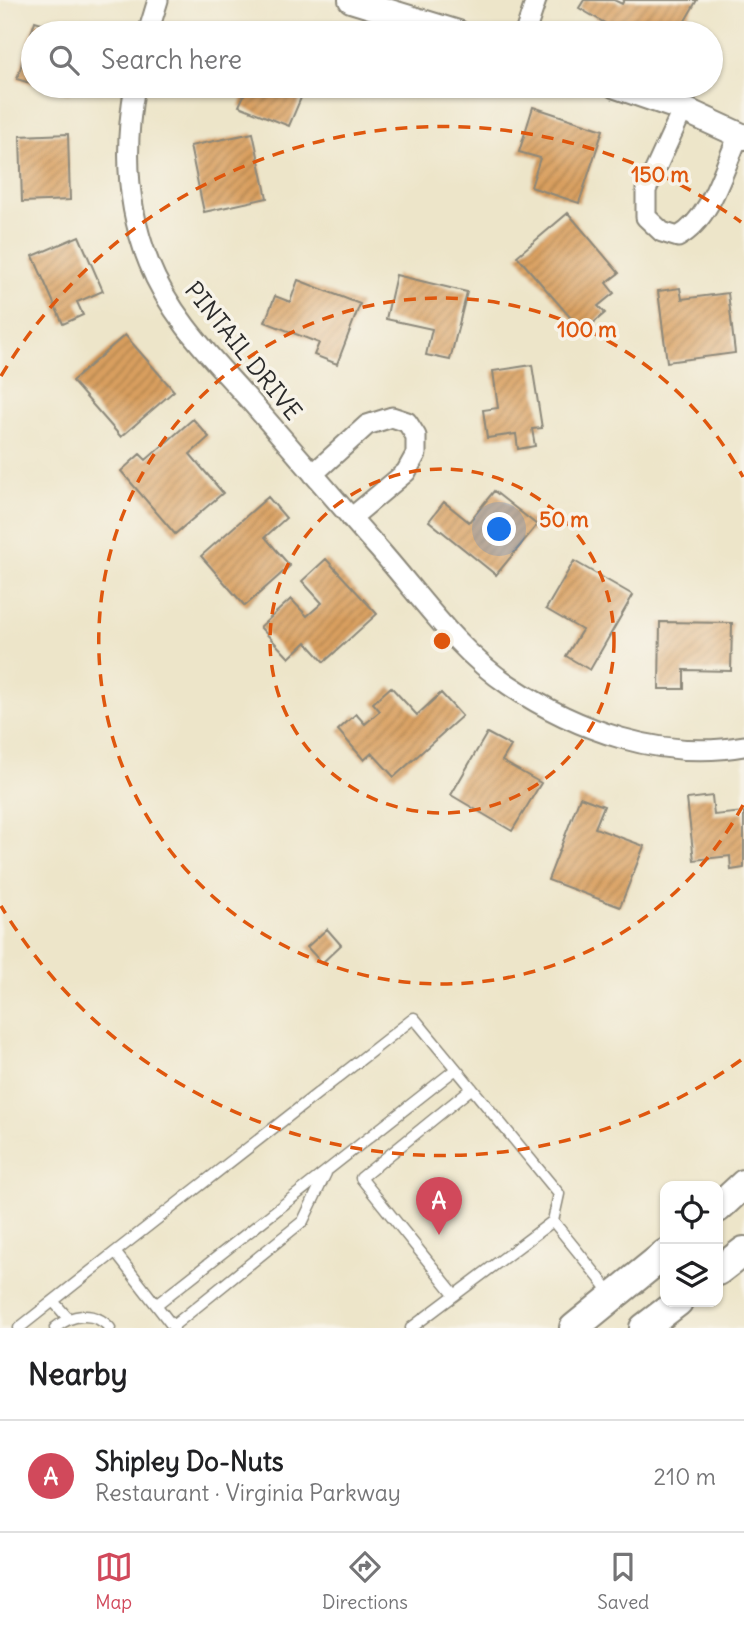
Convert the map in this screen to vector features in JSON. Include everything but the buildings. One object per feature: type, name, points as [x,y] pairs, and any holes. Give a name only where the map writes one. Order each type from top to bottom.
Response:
[{"type":"main road","points":[[723,1203],[744,1184]]},
{"type":"main road","points":[[723,1267],[744,1251]]},
{"type":"main road","points":[[574,1328],[660,1258]]},
{"type":"main road","points":[[644,1328],[671,1307]]},
{"type":"street","points":[[152,21],[158,0]]},
{"type":"street","points":[[351,0],[419,21]]},
{"type":"street","points":[[528,21],[536,0]]},
{"type":"street","name":"PINTAIL DRIVE","points":[[133,98],[130,117],[130,195],[138,230],[159,285],[201,345],[455,636],[506,683],[571,721],[612,736],[659,746],[707,751],[744,746]]},
{"type":"street","points":[[650,98],[682,109],[741,136],[705,211],[694,228],[678,237],[662,232],[646,216],[646,190],[682,109]]},
{"type":"street","points":[[313,474],[367,425],[392,417],[407,422],[415,436],[416,454],[406,472],[351,518]]},
{"type":"lane","points":[[19,1328],[414,1018],[559,1194],[553,1221],[411,1328]]},
{"type":"lane","points":[[156,1305],[456,1069]]},
{"type":"lane","points":[[455,1295],[361,1178],[472,1088]]},
{"type":"lane","points":[[115,1252],[174,1327],[303,1221],[328,1170]]},
{"type":"lane","points":[[553,1221],[614,1297]]},
{"type":"lane","points":[[53,1301],[67,1317]]},
{"type":"lane","points":[[55,1328],[67,1317],[87,1316],[105,1322],[110,1328]]},
{"type":"place","name":"Shipley Do-Nuts","points":[[439,1235]]}]
